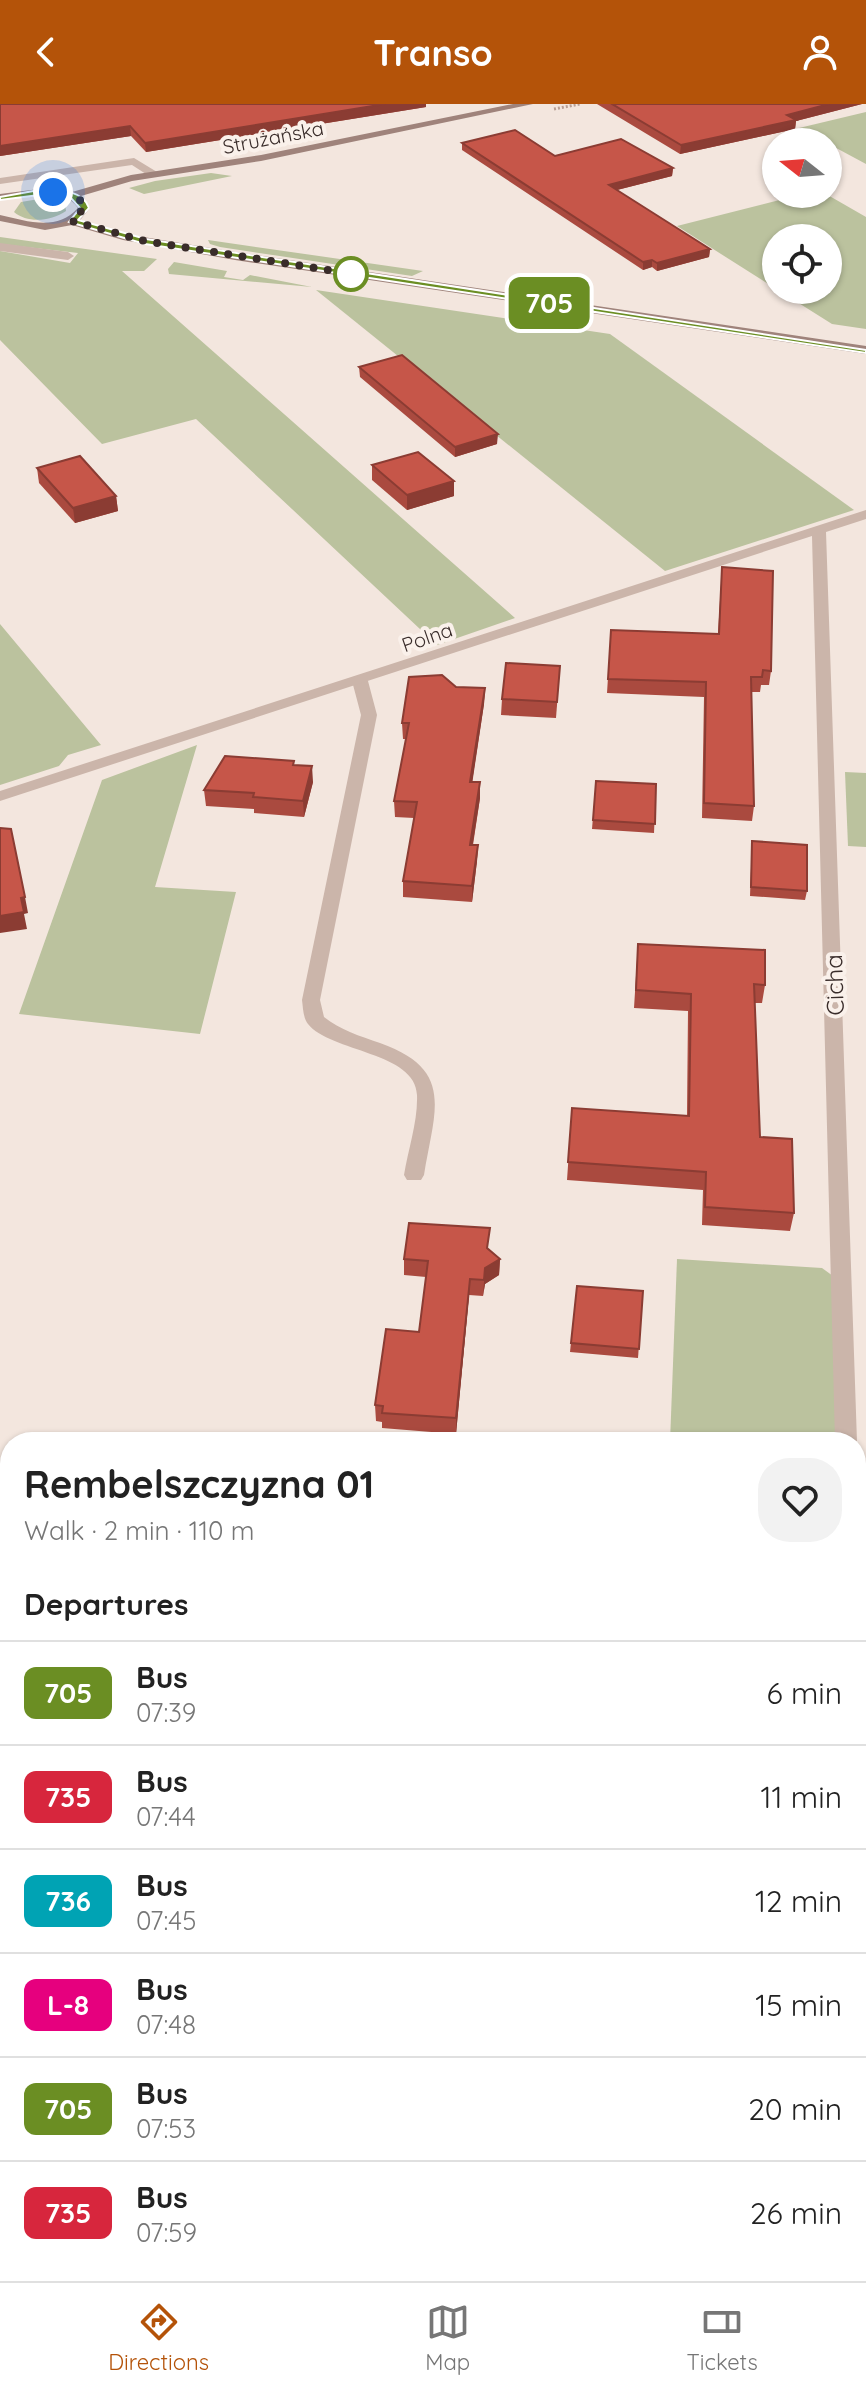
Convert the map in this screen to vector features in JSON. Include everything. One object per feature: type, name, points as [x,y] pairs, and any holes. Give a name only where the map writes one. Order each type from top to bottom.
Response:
[{"type":"main road","name":"Strużańska","points":[[0,197],[53,192],[72,195],[99,185],[153,174],[261,158],[528,104]]},
{"type":"main road","points":[[72,195],[83,202],[84,208],[72,221]]},
{"type":"main road","points":[[20,196],[2,208],[2,219],[43,227],[72,221],[123,237],[235,256],[866,350]]},
{"type":"street","points":[[0,181],[134,161],[153,174]]},
{"type":"street","points":[[0,247],[68,256]]},
{"type":"street","name":"Polna","points":[[0,796],[866,514]]},
{"type":"street","name":"Cicha","points":[[819,529],[846,1432]]},
{"type":"street","points":[[360,681],[369,715],[311,1000],[315,1020],[329,1031],[384,1051],[420,1074],[427,1094],[414,1175]]},
{"type":"green space","points":[[866,112],[866,164],[842,151],[842,128],[799,128]]},
{"type":"green space","points":[[211,173],[232,176],[144,194],[129,188],[155,181]]},
{"type":"green space","points":[[45,198],[65,204],[66,211],[40,220],[14,212],[21,202]]},
{"type":"green space","points":[[842,203],[866,217],[866,329],[832,324],[800,304],[842,304],[842,224],[762,224],[762,280],[677,226],[762,204],[762,208],[842,208]]},
{"type":"green space","points":[[0,237],[157,259],[144,271],[122,271],[515,618],[437,645],[196,419],[102,444],[0,340],[0,251],[70,263],[78,253],[0,244]]},
{"type":"green space","points":[[208,240],[423,271],[412,276],[220,247],[210,244]]},
{"type":"green space","points":[[174,262],[227,271],[224,277],[243,280],[250,275],[312,287],[169,274],[168,269]]},
{"type":"green space","points":[[316,290],[610,334],[854,510],[665,571]]},
{"type":"green space","points":[[0,624],[101,745],[68,755],[59,766],[0,785]]},
{"type":"green space","points":[[197,745],[155,887],[236,892],[200,1034],[19,1014],[102,780]]},
{"type":"green space","points":[[845,772],[866,773],[866,847],[848,846]]},
{"type":"green space","points":[[677,1259],[822,1268],[833,1276],[837,1432],[670,1432]]},
{"type":"building","points":[[0,104],[385,104],[145,143],[130,126],[0,146]]},
{"type":"building","points":[[612,104],[829,104],[787,115],[796,120],[681,145]]},
{"type":"building","points":[[515,130],[555,156],[621,139],[673,168],[609,185],[710,249],[657,263],[652,260],[643,262],[462,143]]},
{"type":"building","points":[[402,355],[498,434],[455,447],[359,367]]},
{"type":"building","points":[[418,452],[454,481],[407,495],[372,465]]},
{"type":"building","points":[[80,456],[116,496],[73,508],[37,468]]},
{"type":"building","points":[[722,567],[773,571],[771,671],[763,670],[762,677],[751,677],[754,806],[704,803],[706,682],[608,679],[611,630],[719,634]]},
{"type":"building","points":[[506,663],[560,666],[557,702],[502,699]]},
{"type":"building","points":[[442,675],[456,687],[485,688],[470,782],[480,782],[470,845],[478,845],[472,886],[403,881],[417,802],[394,801],[409,723],[402,723],[409,677]]},
{"type":"building","points":[[225,756],[294,761],[293,765],[312,766],[303,801],[253,797],[254,793],[204,790]]},
{"type":"building","points":[[596,781],[656,784],[655,824],[593,820]]},
{"type":"building","points":[[0,828],[11,829],[25,897],[21,898],[24,912],[0,916]]},
{"type":"building","points":[[752,841],[807,845],[807,891],[751,887]]},
{"type":"building","points":[[638,944],[765,950],[765,985],[754,984],[760,1137],[792,1139],[794,1213],[705,1207],[706,1172],[568,1162],[572,1108],[689,1116],[691,994],[636,990]]},
{"type":"building","points":[[409,1223],[490,1228],[487,1248],[500,1259],[485,1268],[484,1280],[470,1279],[456,1418],[382,1413],[383,1406],[375,1405],[386,1329],[419,1332],[428,1261],[404,1259]]},
{"type":"building","points":[[577,1286],[643,1291],[639,1349],[571,1343]]},
{"type":"bus line","name":"705","points":[[0,197],[39,192],[72,195],[83,202],[84,208],[72,221],[145,241],[866,350]]},
{"type":"route","points":[[53,192],[72,195],[83,202],[84,208],[72,221],[104,232],[360,275],[351,274]]}]
